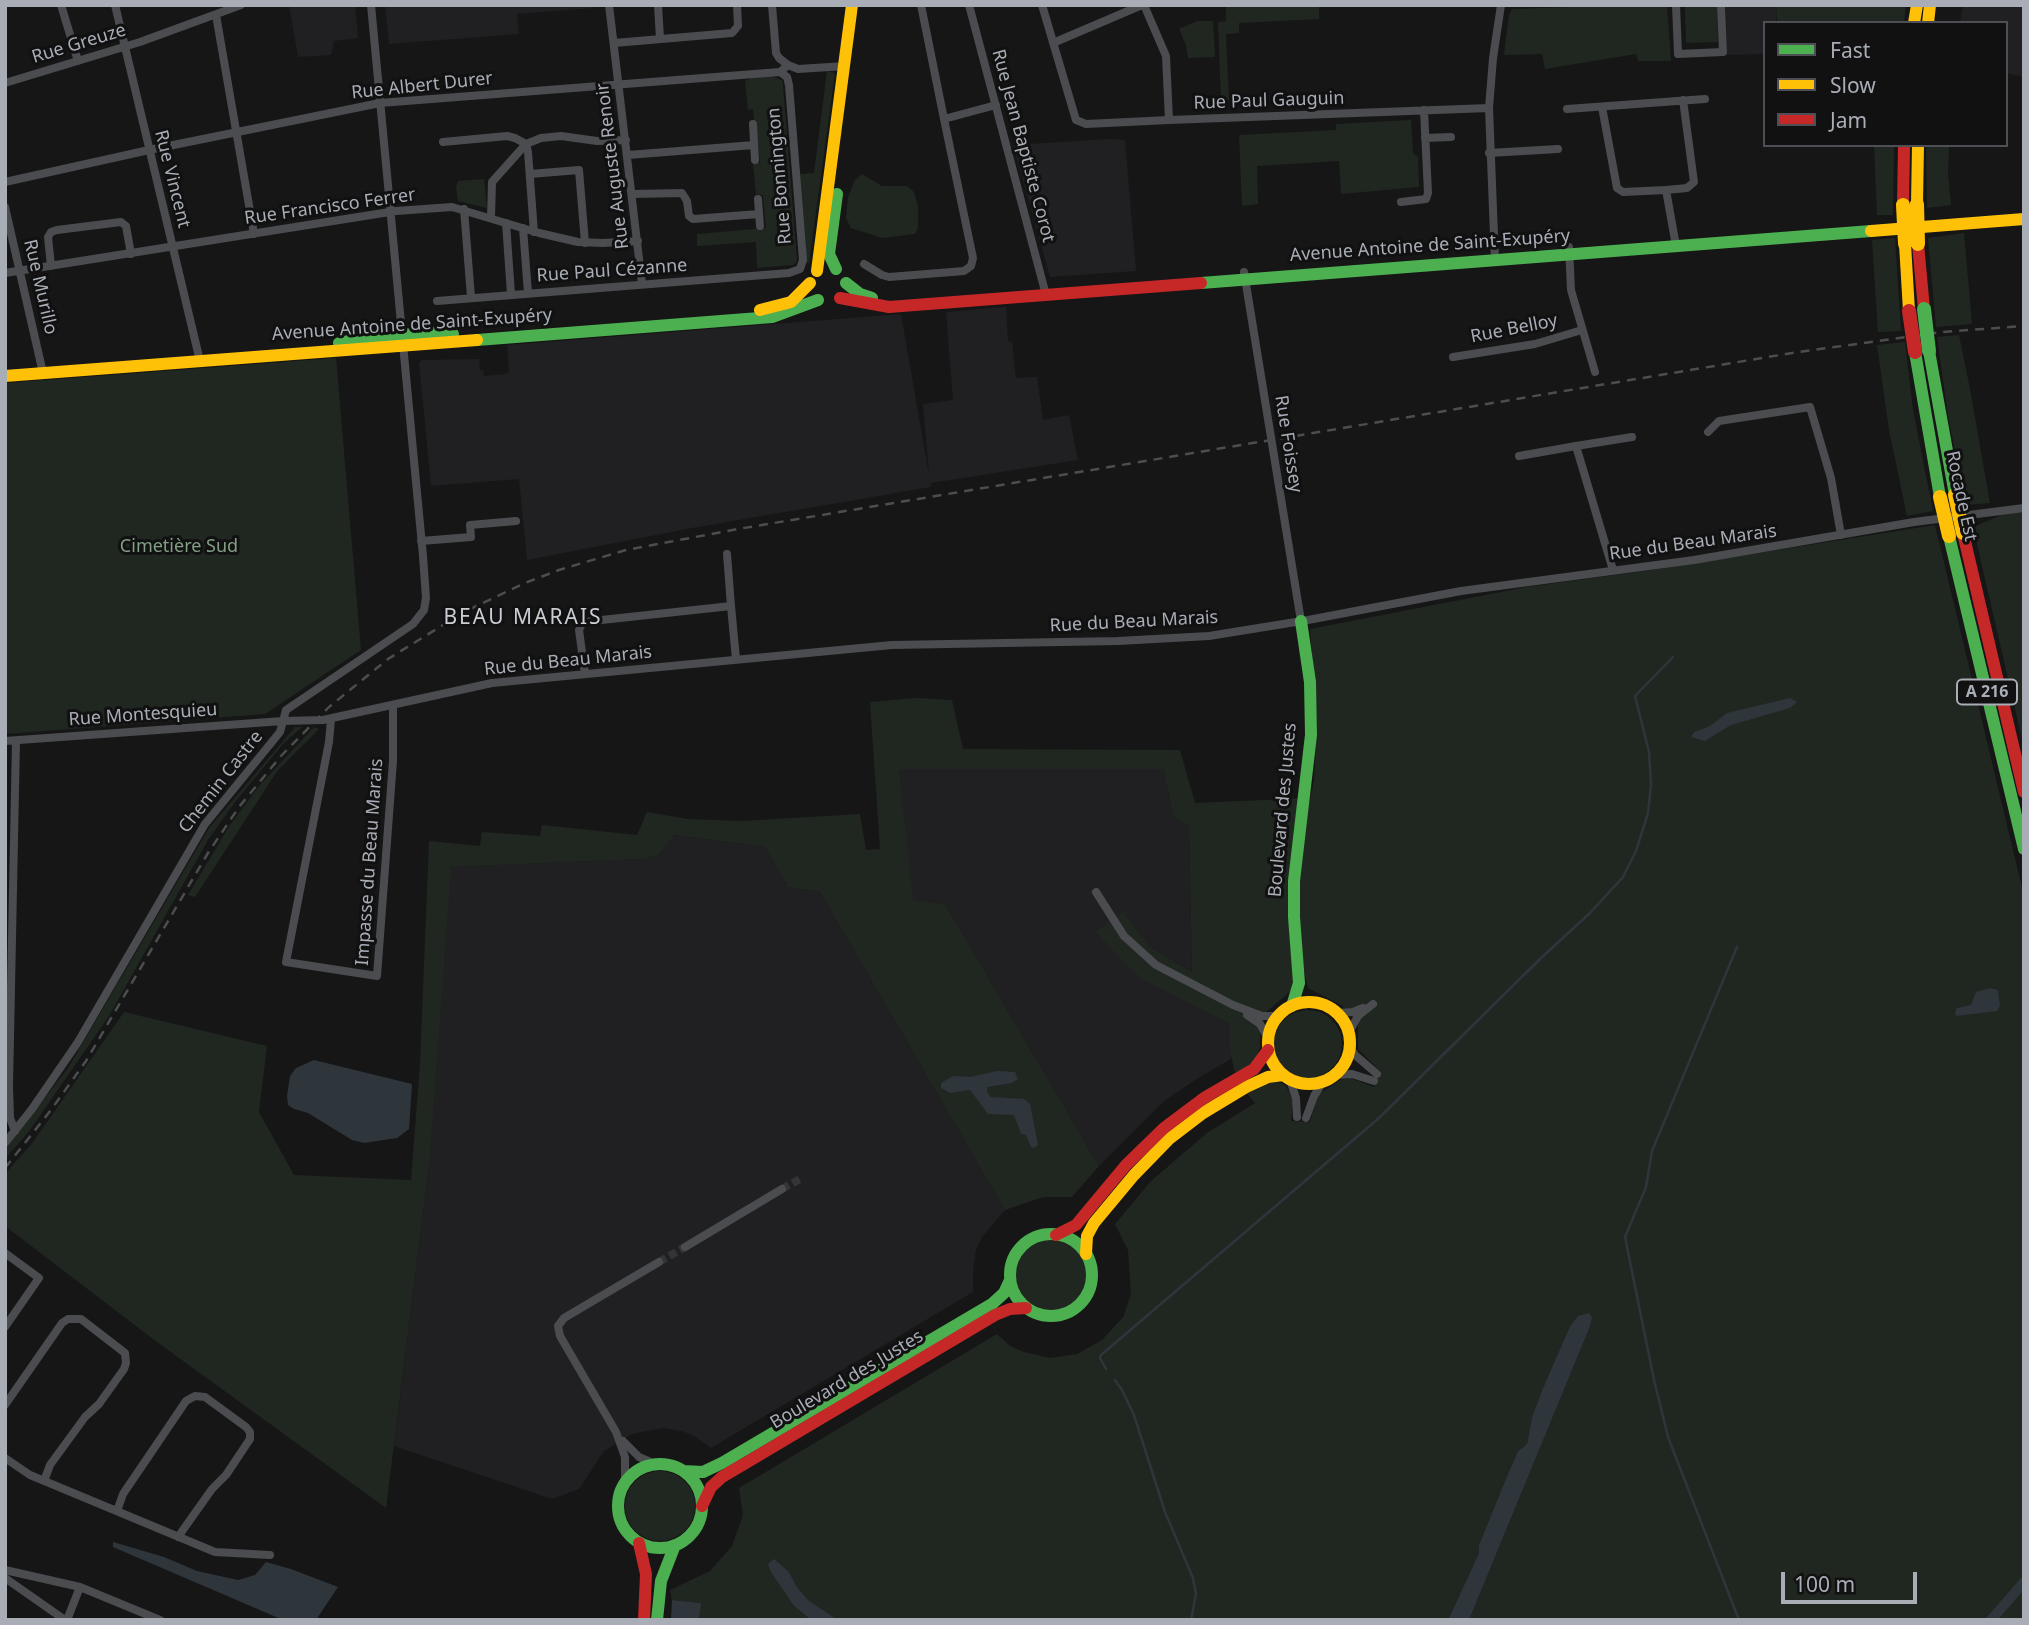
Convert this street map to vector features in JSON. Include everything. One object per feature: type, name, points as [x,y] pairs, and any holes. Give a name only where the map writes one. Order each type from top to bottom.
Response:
[{"type":"main road","points":[[852,5],[811,291],[818,300],[829,303],[840,298],[846,283],[830,258],[830,249],[860,5]]},
{"type":"main road","name":"Rocade Est","points":[[1904,147],[1922,352],[1947,496],[2024,849]]},
{"type":"main road","name":"Rocade Est","points":[[1910,204],[1918,147]]},
{"type":"main road","name":"Avenue Antoine de Saint-Exupéry","points":[[1675,242],[2024,211]]},
{"type":"main road","name":"Avenue Antoine de Saint-Exupéry","points":[[840,298],[889,307],[1245,275],[2024,219]]},
{"type":"main road","points":[[813,277],[824,268],[836,269]]},
{"type":"main road","name":"Avenue Antoine de Saint-Exupéry","points":[[402,340],[769,309],[795,300],[813,277]]},
{"type":"main road","name":"Avenue Antoine de Saint-Exupéry","points":[[846,283],[860,293],[883,300],[1045,291]]},
{"type":"main road","name":"Avenue Antoine de Saint-Exupéry","points":[[5,376],[42,370],[345,342],[362,338],[402,340],[772,317],[818,300]]},
{"type":"main road","name":"Avenue Antoine de Saint-Exupéry","points":[[5,369],[42,370]]},
{"type":"main road","name":"Rocade Est","points":[[1956,534],[2024,792]]},
{"type":"main road","name":"Boulevard des Justes","points":[[1292,1006],[1298,988],[1294,894],[1309,762],[1311,717],[1308,662],[1301,621]]},
{"type":"main road","name":"Boulevard des Justes","points":[[1298,961],[1305,987],[1322,1004]]},
{"type":"main road","points":[[1056,1235],[1075,1242],[1086,1254],[1091,1266],[1092,1281],[1079,1305],[1067,1313],[1053,1316],[1026,1308],[1016,1296],[1010,1280],[1012,1264],[1021,1247],[1037,1237],[1056,1235],[1076,1225],[1126,1165],[1164,1128],[1204,1098],[1254,1069],[1264,1058],[1271,1027],[1279,1016],[1292,1006],[1308,1002],[1322,1004],[1337,1013],[1350,1040],[1346,1063],[1330,1078],[1305,1084],[1287,1078],[1263,1078],[1203,1113],[1169,1139],[1134,1175],[1094,1223],[1086,1239],[1086,1254]]},
{"type":"main road","points":[[1268,1044],[1273,1064],[1287,1078]]},
{"type":"main road","name":"Boulevard des Justes","points":[[682,1471],[703,1472],[722,1463],[992,1304],[1004,1293],[1010,1280]]},
{"type":"main road","name":"Boulevard des Justes","points":[[702,1506],[711,1487],[722,1477],[995,1315],[1014,1308],[1026,1308]]},
{"type":"main road","points":[[657,1465],[682,1471],[697,1486],[702,1506],[695,1529],[675,1545],[659,1548],[639,1543],[628,1533],[619,1515],[619,1499],[625,1484],[637,1472],[657,1465]]},
{"type":"main road","points":[[639,1543],[646,1574],[644,1620]]},
{"type":"main road","points":[[657,1620],[662,1581],[675,1545]]},
{"type":"street","points":[[61,5],[78,61]]},
{"type":"street","name":"Rue Vincent","points":[[115,5],[199,357]]},
{"type":"street","name":"Rue Greuze","points":[[5,83],[125,47],[241,5]]},
{"type":"street","name":"Chemin Castre","points":[[5,1143],[78,1042],[199,835],[223,800],[277,735],[288,707],[413,624],[422,615],[426,598],[371,5]]},
{"type":"street","name":"Rue Auguste Renoir","points":[[610,5],[642,284]]},
{"type":"street","points":[[658,5],[660,39]]},
{"type":"street","points":[[614,43],[732,33],[738,26],[737,5]]},
{"type":"street","points":[[772,5],[776,52],[779,58],[798,69],[845,66]]},
{"type":"street","points":[[864,264],[889,277],[964,271],[973,264],[921,5]]},
{"type":"street","name":"Rue Jean Baptiste Corot","points":[[969,5],[1045,291]]},
{"type":"street","points":[[1042,5],[1074,117],[1079,123],[1169,120]]},
{"type":"street","points":[[1053,43],[1143,5]]},
{"type":"street","name":"Rue Paul Gauguin","points":[[1143,5],[1166,56],[1169,120],[1489,108]]},
{"type":"street","points":[[1494,256],[1489,108],[1501,5]]},
{"type":"street","points":[[1676,5],[1678,54],[1723,51],[1721,5]]},
{"type":"street","points":[[216,15],[254,234]]},
{"type":"street","points":[[780,72],[788,65]]},
{"type":"street","name":"Rue Albert Durer","points":[[5,182],[380,103],[780,72]]},
{"type":"street","name":"Rue Bonnington","points":[[780,72],[787,78],[789,85],[803,260],[800,269],[789,273]]},
{"type":"street","points":[[1567,109],[1705,99]]},
{"type":"street","points":[[1602,107],[1616,185],[1623,192],[1666,190],[1690,187],[1695,178],[1683,100]]},
{"type":"street","points":[[944,118],[996,105]]},
{"type":"street","points":[[1401,202],[1426,199],[1428,193],[1424,110]]},
{"type":"street","points":[[753,124],[755,160]]},
{"type":"street","points":[[443,142],[507,136],[526,144]]},
{"type":"street","points":[[491,218],[492,182],[526,144],[541,138],[561,136],[597,141],[626,141]]},
{"type":"street","points":[[1425,138],[1451,137]]},
{"type":"street","points":[[526,144],[534,232]]},
{"type":"street","points":[[628,155],[754,145]]},
{"type":"street","points":[[1489,153],[1558,149]]},
{"type":"street","points":[[530,174],[579,170],[585,243]]},
{"type":"street","points":[[1666,190],[1675,242]]},
{"type":"street","points":[[632,194],[682,193],[686,198],[689,216],[693,219],[759,214]]},
{"type":"street","points":[[758,198],[760,226]]},
{"type":"street","name":"Rue Francisco Ferrer","points":[[5,273],[391,213],[452,207],[534,232],[585,243],[638,241]]},
{"type":"street","name":"Rue Murillo","points":[[5,208],[42,370]]},
{"type":"street","points":[[464,209],[471,297]]},
{"type":"street","points":[[51,266],[48,237],[51,232],[57,230],[120,221],[126,226],[131,254]]},
{"type":"street","points":[[506,223],[511,294]]},
{"type":"street","points":[[523,228],[528,293]]},
{"type":"street","points":[[1569,250],[1571,290],[1595,372]]},
{"type":"street","name":"Rue Paul Cézanne","points":[[437,301],[789,273]]},
{"type":"street","name":"Rue Foissey","points":[[1245,275],[1301,621]]},
{"type":"street","name":"Rue Belloy","points":[[1453,357],[1535,344],[1582,330]]},
{"type":"street","points":[[1708,432],[1719,421],[1810,407],[1831,478],[1842,535]]},
{"type":"street","points":[[1519,456],[1632,437]]},
{"type":"street","points":[[1576,446],[1613,570]]},
{"type":"street","name":"Rue du Beau Marais","points":[[284,720],[331,719],[482,685],[736,659],[907,644],[1172,639],[1301,621],[1454,592],[1706,558],[1914,522],[2024,508]]},
{"type":"street","points":[[421,541],[471,537],[470,525],[516,522]]},
{"type":"street","points":[[727,554],[736,659]]},
{"type":"street","points":[[585,674],[579,630],[583,622],[731,606]]},
{"type":"street","name":"Impasse du Beau Marais","points":[[331,719],[329,742],[286,962],[377,976],[394,752],[393,705]]},
{"type":"street","name":"Rue Montesquieu","points":[[5,741],[284,720]]},
{"type":"street","points":[[15,1131],[10,1118],[9,1086],[16,741]]},
{"type":"street","points":[[1096,892],[1118,928],[1143,955],[1171,974],[1233,1006],[1260,1024],[1268,1044]]},
{"type":"street","points":[[1287,1078],[1301,1118],[1314,1096],[1330,1078],[1352,1074],[1376,1077],[1355,1055],[1350,1040],[1358,1016],[1373,1004],[1353,1012],[1337,1013]]},
{"type":"street","points":[[1233,1006],[1262,1016],[1279,1016]]},
{"type":"street","points":[[685,1247],[782,1189]]},
{"type":"street","points":[[5,1253],[39,1278],[5,1326]]},
{"type":"street","points":[[625,1484],[625,1457],[616,1432],[560,1336],[558,1326],[564,1318],[659,1262]]},
{"type":"street","points":[[5,1405],[68,1319],[81,1319],[125,1353],[124,1369],[50,1465],[44,1481]]},
{"type":"street","points":[[117,1511],[123,1494],[186,1401],[195,1396],[205,1397],[246,1427],[251,1434],[250,1441],[178,1537]]},
{"type":"street","points":[[616,1432],[635,1454],[657,1465]]},
{"type":"street","points":[[5,1458],[30,1475],[215,1552],[270,1555]]},
{"type":"street","points":[[5,1570],[80,1587],[160,1620]]},
{"type":"street","points":[[5,1578],[66,1620],[80,1587]]},
{"type":"shaded area","points":[[289,5],[355,5],[358,38],[334,41],[331,55],[298,57]]},
{"type":"shaded area","points":[[385,5],[593,5],[593,8],[517,14],[519,34],[389,44]]},
{"type":"shaded area","points":[[1726,5],[1776,5],[1776,21],[1763,21],[1763,54],[1727,55]]},
{"type":"shaded area","points":[[1963,5],[2024,5],[2024,77],[2008,73],[2008,21],[1960,21]]},
{"type":"shaded area","points":[[1125,140],[1136,271],[1050,277],[1013,145]]},
{"type":"shaded area","points":[[1006,307],[1008,341],[1012,342],[1016,378],[1037,377],[1043,420],[1069,415],[1078,460],[931,483],[931,487],[692,528],[527,560],[519,479],[431,486],[419,363],[422,360],[479,359],[480,370],[483,370],[484,376],[509,372],[507,345],[901,314],[929,475],[923,404],[953,400],[946,312]]},
{"type":"shaded area","points":[[1790,698],[1797,702],[1790,708],[1731,725],[1705,741],[1691,737],[1694,732],[1710,726],[1727,713]]},
{"type":"shaded area","points":[[899,769],[1163,769],[1174,818],[1189,826],[1192,972],[1150,947],[1123,913],[1097,932],[1230,1024],[1231,1059],[1164,1101],[1099,1166],[945,904],[912,900]]},
{"type":"shaded area","points":[[673,835],[765,847],[788,887],[820,892],[1005,1210],[982,1237],[976,1250],[973,1292],[711,1448],[682,1431],[662,1428],[632,1434],[604,1451],[579,1489],[552,1499],[394,1446],[430,1157],[450,867],[643,859],[659,855]]},
{"type":"shaded area","points":[[1990,988],[1998,990],[2000,1006],[1997,1011],[1956,1016],[1957,1008],[1971,1005],[1976,992]]},
{"type":"shaded area","points":[[314,1060],[412,1084],[409,1129],[397,1138],[364,1143],[352,1140],[308,1113],[288,1105],[290,1076],[296,1068]]},
{"type":"shaded area","points":[[997,1071],[1015,1072],[1018,1079],[1012,1083],[987,1087],[987,1092],[991,1097],[1024,1099],[1030,1104],[1038,1145],[1034,1148],[1026,1135],[1021,1134],[1014,1115],[988,1114],[970,1090],[950,1093],[941,1088],[941,1083],[953,1076],[970,1077]]},
{"type":"shaded area","points":[[1589,1313],[1592,1318],[1589,1329],[1469,1620],[1448,1620],[1479,1553],[1479,1545],[1518,1451],[1527,1444],[1532,1417],[1570,1326],[1578,1316]]},
{"type":"shaded area","points":[[113,1542],[164,1557],[197,1571],[238,1580],[255,1575],[266,1562],[338,1587],[316,1620],[283,1620],[113,1547]]},
{"type":"shaded area","points":[[774,1559],[789,1572],[808,1600],[838,1620],[811,1620],[794,1606],[771,1572],[768,1564]]},
{"type":"shaded area","points":[[672,1600],[701,1603],[699,1620],[671,1620]]},
{"type":"green space","points":[[1226,5],[1319,5],[1319,19],[1239,23],[1239,33],[1226,34],[1229,100],[1221,100],[1218,22],[1226,21]]},
{"type":"green space","points":[[1667,5],[1671,61],[1638,61],[1636,54],[1545,69],[1542,54],[1504,55],[1512,9]]},
{"type":"green space","points":[[1685,5],[1717,5],[1718,42],[1686,43]]},
{"type":"green space","points":[[1776,5],[1906,5],[1904,21],[1777,21]]},
{"type":"green space","points":[[1197,21],[1213,21],[1215,57],[1188,58],[1179,29]]},
{"type":"green space","points":[[827,71],[835,73],[809,263],[806,263],[799,174],[814,173]]},
{"type":"green space","points":[[771,76],[782,80],[783,85],[797,261],[793,265],[757,268],[756,242],[697,246],[697,234],[766,228],[763,195],[756,194],[753,164],[760,163],[756,120],[753,109],[748,110],[745,81],[754,77]]},
{"type":"green space","points":[[1411,120],[1413,153],[1418,157],[1419,187],[1341,194],[1339,161],[1257,166],[1258,204],[1242,206],[1239,135],[1336,130],[1336,124]]},
{"type":"green space","points":[[1874,147],[1894,147],[1893,215],[1877,215]]},
{"type":"green space","points":[[1926,147],[1949,147],[1951,205],[1927,208]]},
{"type":"green space","points":[[862,174],[882,186],[907,186],[914,192],[918,206],[918,228],[915,234],[882,238],[851,228],[846,218],[848,197],[855,180]]},
{"type":"green space","points":[[484,179],[487,208],[458,201],[458,181]]},
{"type":"green space","points":[[1964,233],[1972,324],[1936,327],[1928,238]]},
{"type":"green space","points":[[1895,238],[1901,331],[1878,332],[1872,240]]},
{"type":"green space","points":[[1959,335],[1990,503],[1966,505],[1948,416],[1937,337]]},
{"type":"green space","points":[[1905,342],[1913,410],[1933,511],[1907,516],[1889,430],[1877,345]]},
{"type":"green space","name":"Cimetière Sud","points":[[336,358],[361,650],[265,714],[5,734],[5,383]]},
{"type":"green space","points":[[2024,512],[2024,748],[1973,527],[2004,514]]},
{"type":"green space","points":[[1935,525],[2024,896],[2024,1620],[1469,1620],[1589,1329],[1578,1316],[1570,1326],[1543,1388],[1532,1417],[1527,1444],[1518,1451],[1479,1545],[1479,1553],[1448,1620],[838,1620],[808,1600],[789,1572],[794,1606],[811,1620],[699,1620],[700,1603],[672,1600],[670,1590],[710,1571],[732,1546],[743,1515],[739,1488],[997,1334],[1010,1346],[1050,1358],[1077,1354],[1102,1340],[1124,1316],[1131,1293],[1128,1250],[1115,1224],[1151,1181],[1207,1133],[1255,1103],[1246,1092],[1259,1085],[1278,1082],[1285,1085],[1293,1098],[1291,1121],[1310,1122],[1318,1095],[1340,1080],[1350,1078],[1374,1087],[1381,1072],[1358,1049],[1358,1023],[1341,1005],[1308,988],[1303,965],[1292,990],[1266,1012],[1254,1064],[1235,1073],[1230,1051],[1230,1024],[1142,979],[1096,932],[1123,912],[1150,947],[1192,972],[1189,826],[1174,818],[1163,769],[899,769],[913,900],[945,904],[1099,1166],[1072,1197],[1043,1197],[1005,1210],[820,892],[788,887],[765,847],[674,835],[659,855],[643,859],[451,867],[430,1157],[386,1508],[157,1342],[5,1226],[5,1174],[33,1142],[124,1012],[267,1046],[259,1112],[294,1175],[411,1180],[420,1064],[429,841],[480,846],[482,832],[540,836],[542,825],[637,835],[647,812],[688,819],[742,821],[860,814],[866,850],[880,849],[870,702],[917,698],[952,700],[963,749],[1180,750],[1195,803],[1310,798],[1314,781],[1317,724],[1310,629],[1527,587]]},
{"type":"green space","points":[[295,727],[302,727],[283,744],[235,802],[208,840],[109,1016],[30,1130],[5,1159],[5,1149],[68,1068],[209,828]]},
{"type":"green space","points":[[314,727],[319,729],[278,770],[195,897],[188,895],[230,825],[259,786]]},
{"type":"green space","points":[[1301,1010],[1315,1010],[1327,1015],[1337,1025],[1342,1044],[1337,1063],[1327,1073],[1315,1078],[1301,1078],[1289,1073],[1279,1063],[1274,1051],[1274,1037],[1279,1025],[1289,1015]]},
{"type":"green space","points":[[1051,1240],[1070,1246],[1080,1256],[1086,1275],[1080,1294],[1070,1304],[1051,1310],[1032,1304],[1022,1294],[1016,1275],[1022,1256],[1032,1246]]},
{"type":"green space","points":[[660,1471],[679,1477],[689,1487],[695,1506],[689,1525],[679,1535],[660,1541],[641,1535],[631,1525],[625,1506],[631,1487],[641,1477]]},
{"type":"waterway","points":[[1106,1369],[1101,1355],[1379,1118],[1590,913],[1623,877],[1636,851],[1648,813],[1651,785],[1649,752],[1635,696],[1673,657]]},
{"type":"waterway","points":[[1737,947],[1652,1151],[1646,1187],[1625,1237],[1668,1437],[1739,1620]]},
{"type":"waterway","points":[[1115,1380],[1134,1415],[1165,1512],[1193,1578],[1196,1594],[1191,1620]]},
{"type":"waterway","points":[[1991,1620],[2024,1582]]},
{"type":"tunnel","points":[[782,1189],[800,1179]]},
{"type":"tunnel","points":[[659,1262],[685,1247]]},
{"type":"railway","points":[[5,1168],[86,1061],[208,853],[239,807],[281,756],[329,707],[388,659],[464,612],[525,583],[626,550],[738,529],[1792,353],[1942,332],[2024,326]]},
{"type":"traffic: fast","points":[[836,269],[829,254],[837,194]]},
{"type":"traffic: fast","points":[[1201,283],[1871,231]]},
{"type":"traffic: fast","points":[[846,283],[860,294],[872,298]]},
{"type":"traffic: fast","points":[[477,340],[772,317],[818,300]]},
{"type":"traffic: fast","points":[[1924,309],[1929,351]]},
{"type":"traffic: fast","points":[[339,343],[362,338],[426,333],[453,334]]},
{"type":"traffic: fast","points":[[1929,351],[1955,495]]},
{"type":"traffic: fast","points":[[1915,352],[1940,497]]},
{"type":"traffic: fast","points":[[1949,536],[2024,849]]},
{"type":"traffic: fast","points":[[1292,1006],[1299,983],[1294,881],[1311,735],[1310,682],[1301,621]]},
{"type":"traffic: fast","points":[[1051,1234],[1067,1237],[1080,1246],[1089,1259],[1092,1275],[1089,1291],[1080,1304],[1067,1313],[1051,1316],[1035,1313],[1022,1304],[1013,1291],[1010,1275],[1013,1259],[1022,1246],[1035,1237],[1051,1234]]},
{"type":"traffic: fast","points":[[683,1471],[703,1472],[722,1463],[992,1304],[1004,1293],[1010,1280]]},
{"type":"traffic: fast","points":[[660,1464],[683,1471],[695,1483],[702,1506],[695,1529],[683,1541],[660,1548],[637,1541],[625,1529],[618,1506],[625,1483],[637,1471],[660,1464]]},
{"type":"traffic: fast","points":[[657,1620],[661,1581],[675,1545]]},
{"type":"traffic: slow","points":[[817,271],[852,5]]},
{"type":"traffic: slow","points":[[1914,21],[1917,5]]},
{"type":"traffic: slow","points":[[1928,21],[1930,5]]},
{"type":"traffic: slow","points":[[1917,204],[1918,147]]},
{"type":"traffic: slow","points":[[1917,204],[1918,244]]},
{"type":"traffic: slow","points":[[1903,205],[1905,244]]},
{"type":"traffic: slow","points":[[1871,231],[2024,219]]},
{"type":"traffic: slow","points":[[1905,244],[1909,311]]},
{"type":"traffic: slow","points":[[760,310],[791,302],[810,283]]},
{"type":"traffic: slow","points":[[5,376],[477,340]]},
{"type":"traffic: slow","points":[[1955,495],[1963,533]]},
{"type":"traffic: slow","points":[[1940,497],[1949,536]]},
{"type":"traffic: slow","points":[[1309,1002],[1325,1005],[1338,1014],[1347,1027],[1350,1043],[1347,1059],[1338,1072],[1325,1081],[1309,1084],[1293,1081],[1280,1072],[1271,1059],[1268,1043],[1271,1027],[1280,1014],[1293,1005],[1309,1002]]},
{"type":"traffic: slow","points":[[1086,1254],[1087,1236],[1094,1223],[1134,1175],[1169,1139],[1203,1113],[1246,1087],[1268,1077],[1283,1075]]},
{"type":"traffic: jam","points":[[1903,205],[1904,147]]},
{"type":"traffic: jam","points":[[1918,244],[1924,309]]},
{"type":"traffic: jam","points":[[840,298],[889,307],[1201,283]]},
{"type":"traffic: jam","points":[[1909,311],[1915,352]]},
{"type":"traffic: jam","points":[[1963,533],[2024,792]]},
{"type":"traffic: jam","points":[[1056,1235],[1076,1225],[1126,1165],[1164,1128],[1204,1098],[1254,1069],[1268,1050]]},
{"type":"traffic: jam","points":[[702,1506],[711,1487],[722,1477],[995,1315],[1010,1309],[1026,1308]]},
{"type":"traffic: jam","points":[[639,1543],[646,1574],[644,1620]]},
{"type":"district","name":"BEAU MARAIS","points":[[523,618]]}]
